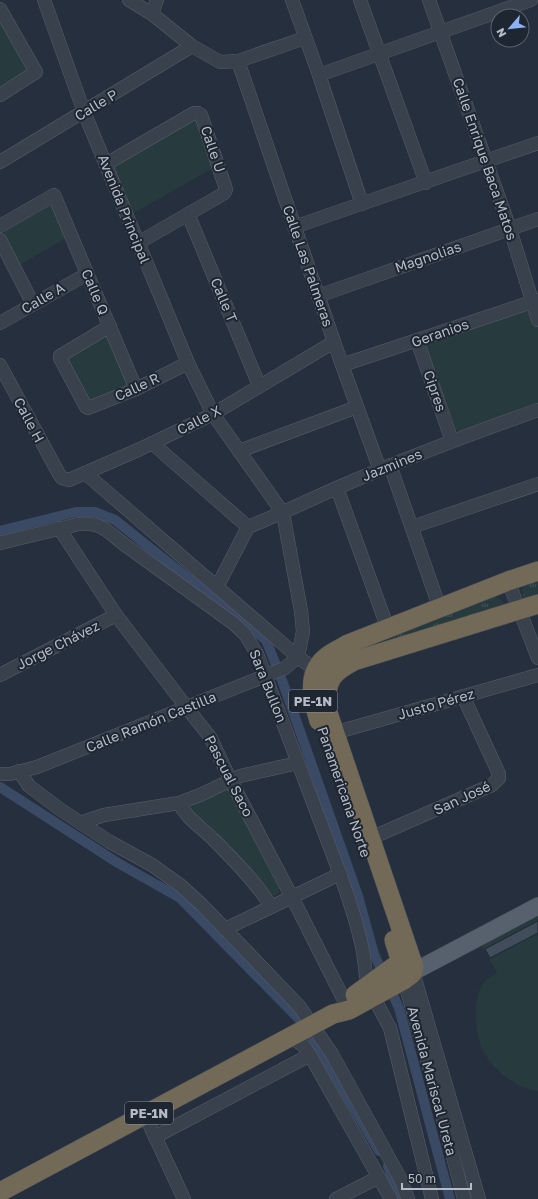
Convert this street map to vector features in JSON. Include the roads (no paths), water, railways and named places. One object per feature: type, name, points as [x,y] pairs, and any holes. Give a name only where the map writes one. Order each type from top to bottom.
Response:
[{"type":"highway","name":"Panamericana Norte","points":[[367,840],[326,704],[327,689],[323,675],[323,659],[348,644],[388,630],[508,581],[538,571]]},
{"type":"highway","name":"PE-1N","points":[[323,675],[354,661],[520,611],[538,604]]},
{"type":"highway","name":"Panamericana Norte","points":[[323,675],[312,682],[315,707],[367,840],[414,967],[402,973]]},
{"type":"highway","name":"PE-1N","points":[[0,1192],[303,1031],[339,1008],[349,1010],[375,988],[402,973]]},
{"type":"main road","points":[[402,973],[538,906]]},
{"type":"street","name":"Avenida Principal","points":[[44,0],[84,112],[188,363],[213,414],[283,513]]},
{"type":"street","points":[[129,0],[152,14],[192,46],[220,62],[238,61],[305,38]]},
{"type":"street","points":[[152,14],[157,0]]},
{"type":"street","points":[[292,0],[362,204]]},
{"type":"street","points":[[360,0],[426,183]]},
{"type":"street","name":"Calle Enrique Baca Matos","points":[[429,0],[535,301],[538,320]]},
{"type":"street","points":[[319,76],[440,32],[503,5],[531,0]]},
{"type":"street","points":[[0,9],[36,70],[35,73],[0,95]]},
{"type":"street","name":"Calle P","points":[[0,162],[192,46]]},
{"type":"street","name":"Calle Las Palmeras","points":[[238,61],[357,407],[412,527],[440,609]]},
{"type":"street","name":"Calle U","points":[[106,164],[194,113],[201,115],[226,190],[223,194],[138,243]]},
{"type":"street","points":[[294,227],[426,183],[538,143]]},
{"type":"street","name":"Calle Q","points":[[0,226],[54,195],[136,389]]},
{"type":"street","name":"Calle T","points":[[188,214],[259,386]]},
{"type":"street","name":"Magnolias","points":[[318,296],[538,219]]},
{"type":"street","points":[[0,240],[33,304]]},
{"type":"street","name":"Calle A","points":[[0,323],[87,274]]},
{"type":"street","name":"Geranios","points":[[342,365],[535,301]]},
{"type":"street","name":"Calle R","points":[[110,326],[60,356],[86,407],[90,408],[136,389],[188,363]]},
{"type":"street","name":"Cipres","points":[[418,340],[452,441]]},
{"type":"street","name":"Calle X","points":[[59,474],[62,478],[69,480],[213,414],[334,342]]},
{"type":"street","name":"Calle H","points":[[0,365],[59,474]]},
{"type":"street","points":[[239,451],[357,407]]},
{"type":"street","name":"Jazmines","points":[[248,527],[385,468],[452,441],[538,410]]},
{"type":"street","points":[[152,443],[248,527],[217,587]]},
{"type":"street","points":[[85,473],[298,657],[323,675]]},
{"type":"street","points":[[412,527],[538,484]]},
{"type":"street","points":[[337,488],[388,630]]},
{"type":"street","points":[[283,513],[303,621],[302,640],[298,657]]},
{"type":"street","name":"Sara Bullon","points":[[0,543],[59,528],[91,523],[104,528],[233,623],[245,634],[268,675],[298,763],[350,903],[363,952],[365,975],[375,988],[390,1028],[432,1199]]},
{"type":"street","name":"Pascual Saco","points":[[59,528],[116,615],[210,737],[231,781],[292,897],[339,1008]]},
{"type":"street","points":[[508,581],[538,658]]},
{"type":"street","name":"Jorge Chávez","points":[[0,675],[116,615]]},
{"type":"street","name":"Calle Ramón Castilla","points":[[0,774],[19,772],[37,767],[268,675],[284,668],[298,657]]},
{"type":"street","name":"Justo Pérez","points":[[334,733],[538,675]]},
{"type":"street","name":"San José","points":[[367,840],[492,785],[499,778],[499,774],[463,696]]},
{"type":"street","points":[[82,824],[86,821],[104,815],[179,803],[240,776],[298,763]]},
{"type":"street","points":[[19,772],[29,786],[61,810],[110,842],[152,865],[192,895],[299,1006],[304,1046],[391,1199]]},
{"type":"street","points":[[179,803],[184,812],[213,839],[252,881],[271,907]]},
{"type":"street","points":[[225,929],[316,887],[340,874]]},
{"type":"street","name":"Avenida Mariscal Ureta","points":[[402,973],[435,1088],[464,1199]]},
{"type":"street","name":"Avenida Mariscal Ureta","points":[[402,973],[479,1199]]},
{"type":"street","points":[[303,1031],[332,1054],[400,1178],[408,1199]]},
{"type":"street","points":[[156,1137],[310,1055]]},
{"type":"street","points":[[145,1115],[184,1199]]},
{"type":"street","points":[[336,1199],[379,1177]]},
{"type":"waterway","points":[[0,531],[76,512],[95,512],[115,520],[266,640],[283,683],[358,896],[374,954],[399,1008],[450,1199]]},
{"type":"waterway","points":[[0,787],[118,863],[180,898],[301,1021],[312,1036],[379,1151]]},
{"type":"waterway","points":[[388,1166],[400,1199]]}]
